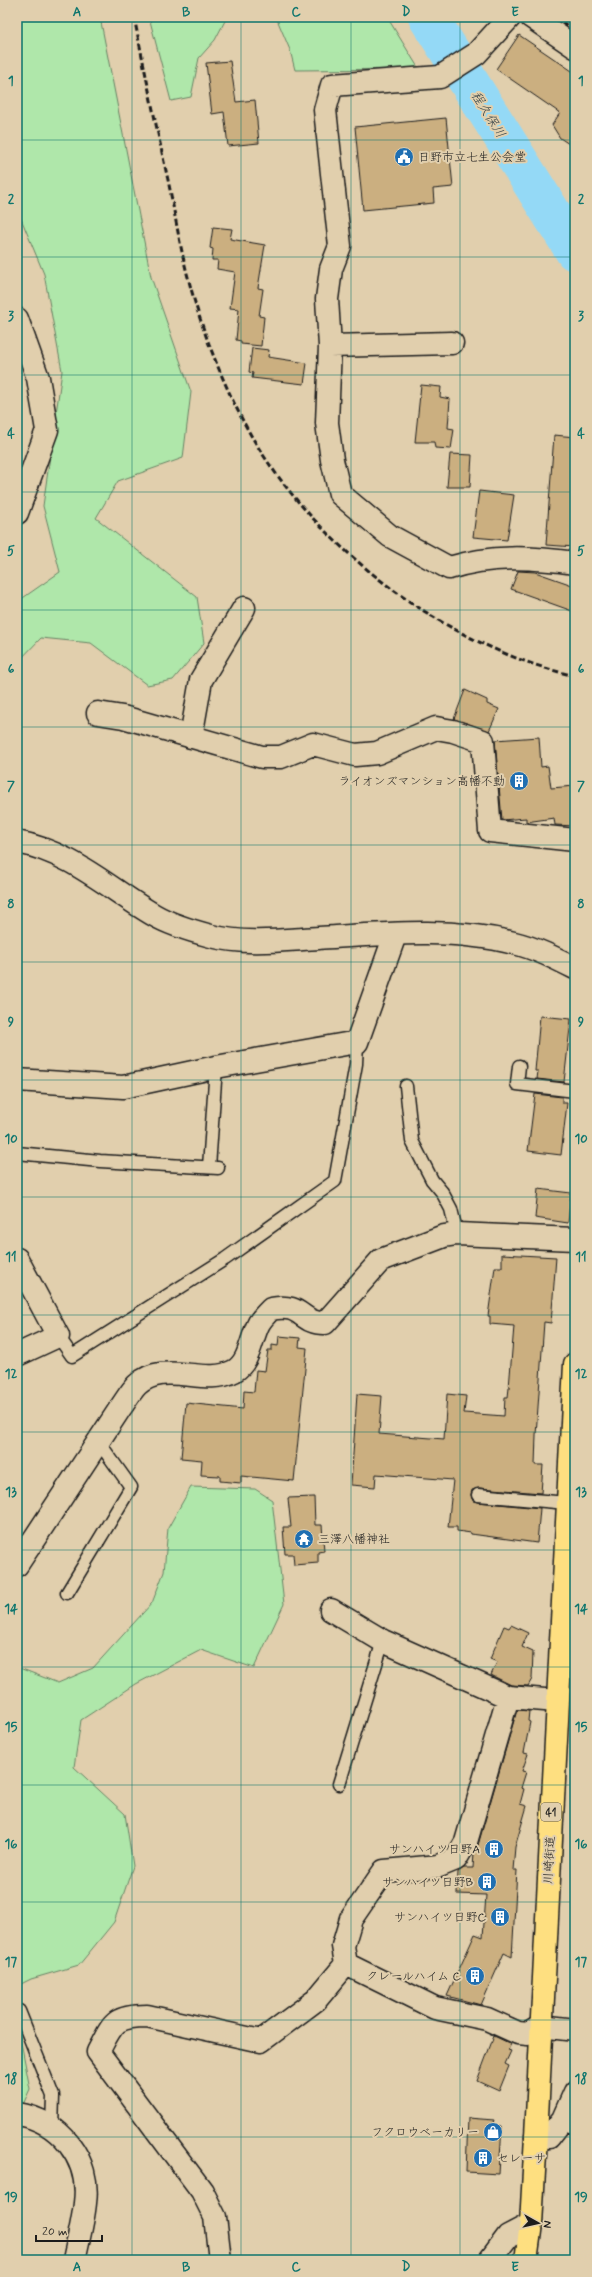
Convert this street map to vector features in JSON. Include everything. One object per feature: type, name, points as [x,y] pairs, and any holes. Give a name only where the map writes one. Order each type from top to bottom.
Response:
[{"type":"main road","name":"川崎街道","points":[[526,2260],[531,2224],[536,2136],[575,1364]]},
{"type":"street","points":[[510,17],[505,25],[470,57],[440,77],[332,85],[325,110],[340,246],[332,269],[327,299],[330,346],[327,423],[332,460],[340,494],[390,536],[449,568],[467,562],[500,558],[532,557],[575,563]]},
{"type":"street","points":[[531,17],[575,47]]},
{"type":"street","points":[[17,318],[38,378],[47,430],[17,513]]},
{"type":"street","points":[[330,346],[452,343]]},
{"type":"street","points":[[191,737],[201,680],[244,608]]},
{"type":"street","points":[[98,713],[123,718],[262,757],[281,757],[313,744],[355,755],[377,753],[436,728],[453,731],[483,742],[490,831],[575,840]]},
{"type":"street","points":[[17,842],[34,845],[61,855],[86,869],[155,915],[185,928],[211,936],[261,941],[438,934],[490,938],[527,947],[575,968]]},
{"type":"street","points":[[17,1080],[123,1087],[216,1067],[357,1042],[395,935]]},
{"type":"street","points":[[17,1565],[98,1441],[138,1385],[153,1376],[168,1373],[215,1377],[235,1370],[246,1356],[260,1322],[271,1309],[284,1306],[297,1310],[314,1324],[324,1323],[381,1260],[444,1236],[457,1234],[575,1239]]},
{"type":"street","points":[[17,1259],[58,1336],[17,1356]]},
{"type":"street","points":[[331,1610],[383,1641],[508,1697],[557,1701]]},
{"type":"street","points":[[220,2260],[215,2218],[202,2191],[98,2052],[114,2023],[129,2016],[147,2016],[261,2041],[316,2000],[346,1964],[343,1946],[351,1919],[384,1871],[439,1866],[456,1859],[466,1842],[508,1697]]},
{"type":"street","points":[[346,1964],[435,2008],[487,2018],[518,2033],[528,2034],[541,2026],[575,2030]]},
{"type":"street","points":[[536,2136],[549,2137],[569,2121],[575,2092]]},
{"type":"street","points":[[17,2114],[32,2116],[52,2128],[68,2141],[78,2157],[85,2178],[86,2202],[74,2260]]},
{"type":"street","points":[[490,2260],[508,2236],[531,2224]]},
{"type":"lane","points":[[58,1336],[72,1356],[224,1259],[335,1181],[356,1064],[357,1042]]},
{"type":"lane","points":[[519,1066],[518,1084],[575,1092]]},
{"type":"lane","points":[[17,1153],[100,1161],[214,1167],[216,1067]]},
{"type":"lane","points":[[406,1086],[412,1141],[432,1180],[442,1192],[451,1209],[457,1234]]},
{"type":"lane","points":[[67,1593],[132,1487],[98,1441]]},
{"type":"lane","points":[[478,1495],[567,1503]]},
{"type":"lane","points":[[339,1784],[383,1641]]},
{"type":"lane","points":[[19,2011],[53,2096],[52,2128]]},
{"type":"green space","points":[[17,17],[100,17],[151,277],[191,392],[183,458],[118,481],[96,518],[197,597],[204,643],[173,680],[147,685],[91,643],[41,638],[17,663],[17,602],[60,572],[43,506],[62,371],[44,274],[17,209]]},
{"type":"green space","points":[[149,17],[227,17],[215,40],[199,58],[191,97],[171,101]]},
{"type":"green space","points":[[276,17],[387,17],[419,69],[295,70],[290,50]]},
{"type":"green space","points":[[191,1487],[255,1489],[272,1500],[284,1604],[254,1668],[201,1650],[136,1684],[81,1720],[74,1767],[125,1814],[133,1866],[114,1922],[79,1965],[31,1979],[17,1986],[17,1667],[58,1683],[93,1668],[152,1603],[164,1572],[168,1528]]},
{"type":"green space","points":[[17,2021],[30,2089],[17,2118]]},
{"type":"building","points":[[519,35],[575,73],[575,148],[560,138],[552,125],[560,113],[496,69]]},
{"type":"building","points":[[230,61],[236,102],[255,100],[259,143],[228,146],[224,112],[212,114],[206,63]]},
{"type":"building","name":"日野市立七生公会堂","points":[[446,118],[453,187],[433,189],[434,203],[363,210],[355,127]]},
{"type":"building","points":[[213,227],[232,229],[230,239],[265,245],[258,288],[263,289],[259,316],[264,317],[261,346],[241,344],[241,341],[236,340],[239,309],[230,308],[235,272],[217,269],[218,260],[212,260],[213,249],[210,248]]},
{"type":"building","points":[[252,348],[269,350],[268,357],[307,363],[304,384],[252,378],[253,373],[249,372]]},
{"type":"building","points":[[421,385],[441,387],[440,397],[450,399],[448,428],[454,429],[451,449],[435,448],[434,442],[415,442]]},
{"type":"building","points":[[554,435],[575,437],[575,547],[546,545]]},
{"type":"building","points":[[450,454],[472,455],[470,487],[447,487]]},
{"type":"building","points":[[479,491],[514,495],[507,540],[473,537]]},
{"type":"building","points":[[518,571],[535,572],[575,586],[575,612],[511,589]]},
{"type":"building","points":[[465,690],[487,700],[487,704],[499,709],[489,731],[454,719]]},
{"type":"building","name":"ライオンズマンション高幡不動","points":[[539,737],[541,767],[548,766],[551,788],[575,786],[575,826],[555,825],[554,818],[526,822],[526,818],[502,820],[495,740]]},
{"type":"building","points":[[540,1016],[571,1019],[564,1082],[537,1079],[538,1071],[535,1071]]},
{"type":"building","points":[[535,1094],[562,1097],[562,1103],[567,1103],[561,1155],[528,1151]]},
{"type":"building","points":[[538,1189],[571,1193],[568,1223],[535,1218]]},
{"type":"building","points":[[502,1254],[556,1257],[551,1323],[544,1322],[536,1435],[535,1465],[543,1465],[541,1493],[479,1488],[472,1490],[471,1495],[473,1501],[477,1502],[540,1508],[537,1543],[471,1534],[457,1531],[457,1527],[448,1527],[453,1480],[376,1474],[375,1487],[351,1485],[357,1394],[382,1396],[379,1434],[444,1439],[447,1394],[466,1396],[464,1413],[504,1416],[505,1397],[508,1397],[509,1388],[514,1326],[490,1324],[490,1316],[488,1316],[495,1267],[502,1267]]},
{"type":"building","points":[[279,1336],[300,1338],[299,1347],[307,1348],[294,1481],[241,1476],[241,1483],[220,1481],[220,1476],[201,1475],[202,1460],[181,1458],[186,1403],[243,1409],[244,1391],[254,1392],[256,1370],[265,1371],[268,1350],[272,1350],[272,1345],[278,1346]]},
{"type":"building","name":"三澤八幡神社","points":[[314,1497],[315,1525],[322,1525],[324,1551],[318,1552],[318,1563],[294,1565],[293,1554],[285,1554],[283,1527],[291,1527],[288,1498]]},
{"type":"building","points":[[511,1625],[528,1633],[522,1647],[533,1652],[532,1679],[528,1686],[511,1685],[491,1675],[497,1662],[490,1659],[504,1626],[509,1628]]},
{"type":"building","points":[[517,1710],[529,1711],[528,1721],[530,1722],[524,1753],[528,1754],[522,1771],[526,1772],[521,1788],[524,1789],[520,1804],[527,1806],[515,1847],[513,1870],[517,1870],[512,1957],[504,1953],[481,2005],[447,1996],[475,1934],[483,1937],[486,1895],[457,1894],[458,1872],[464,1868],[473,1868],[474,1853],[478,1845]]},
{"type":"building","points":[[494,2036],[511,2044],[508,2050],[511,2051],[505,2064],[509,2066],[499,2091],[477,2081]]},
{"type":"building","name":"セレーサ","points":[[468,2118],[494,2120],[492,2125],[502,2126],[499,2174],[466,2172]]},
{"type":"waterway","name":"程久保川","points":[[428,17],[575,251]]},
{"type":"railway","points":[[134,17],[183,256],[193,297],[216,362],[237,409],[266,460],[283,483],[322,528],[365,568],[409,601],[454,629],[500,652],[549,669],[575,676]]},
{"type":"railway","points":[[555,17],[575,31]]},
{"type":"place","name":"日野市立七生公会堂","points":[[404,157]]},
{"type":"place","name":"ライオンズマンション高幡不動","points":[[519,781]]},
{"type":"place","name":"三澤八幡神社","points":[[304,1539]]},
{"type":"place","name":"サンハイツ日野A","points":[[494,1849]]},
{"type":"place","name":"サンハイツ日野B","points":[[487,1882]]},
{"type":"place","name":"サンハイツ日野C","points":[[500,1917]]},
{"type":"place","name":"クレールハイム C","points":[[475,1976]]},
{"type":"place","name":"フクロウベーカリー","points":[[493,2132]]},
{"type":"place","name":"セレーサ","points":[[483,2158]]}]
